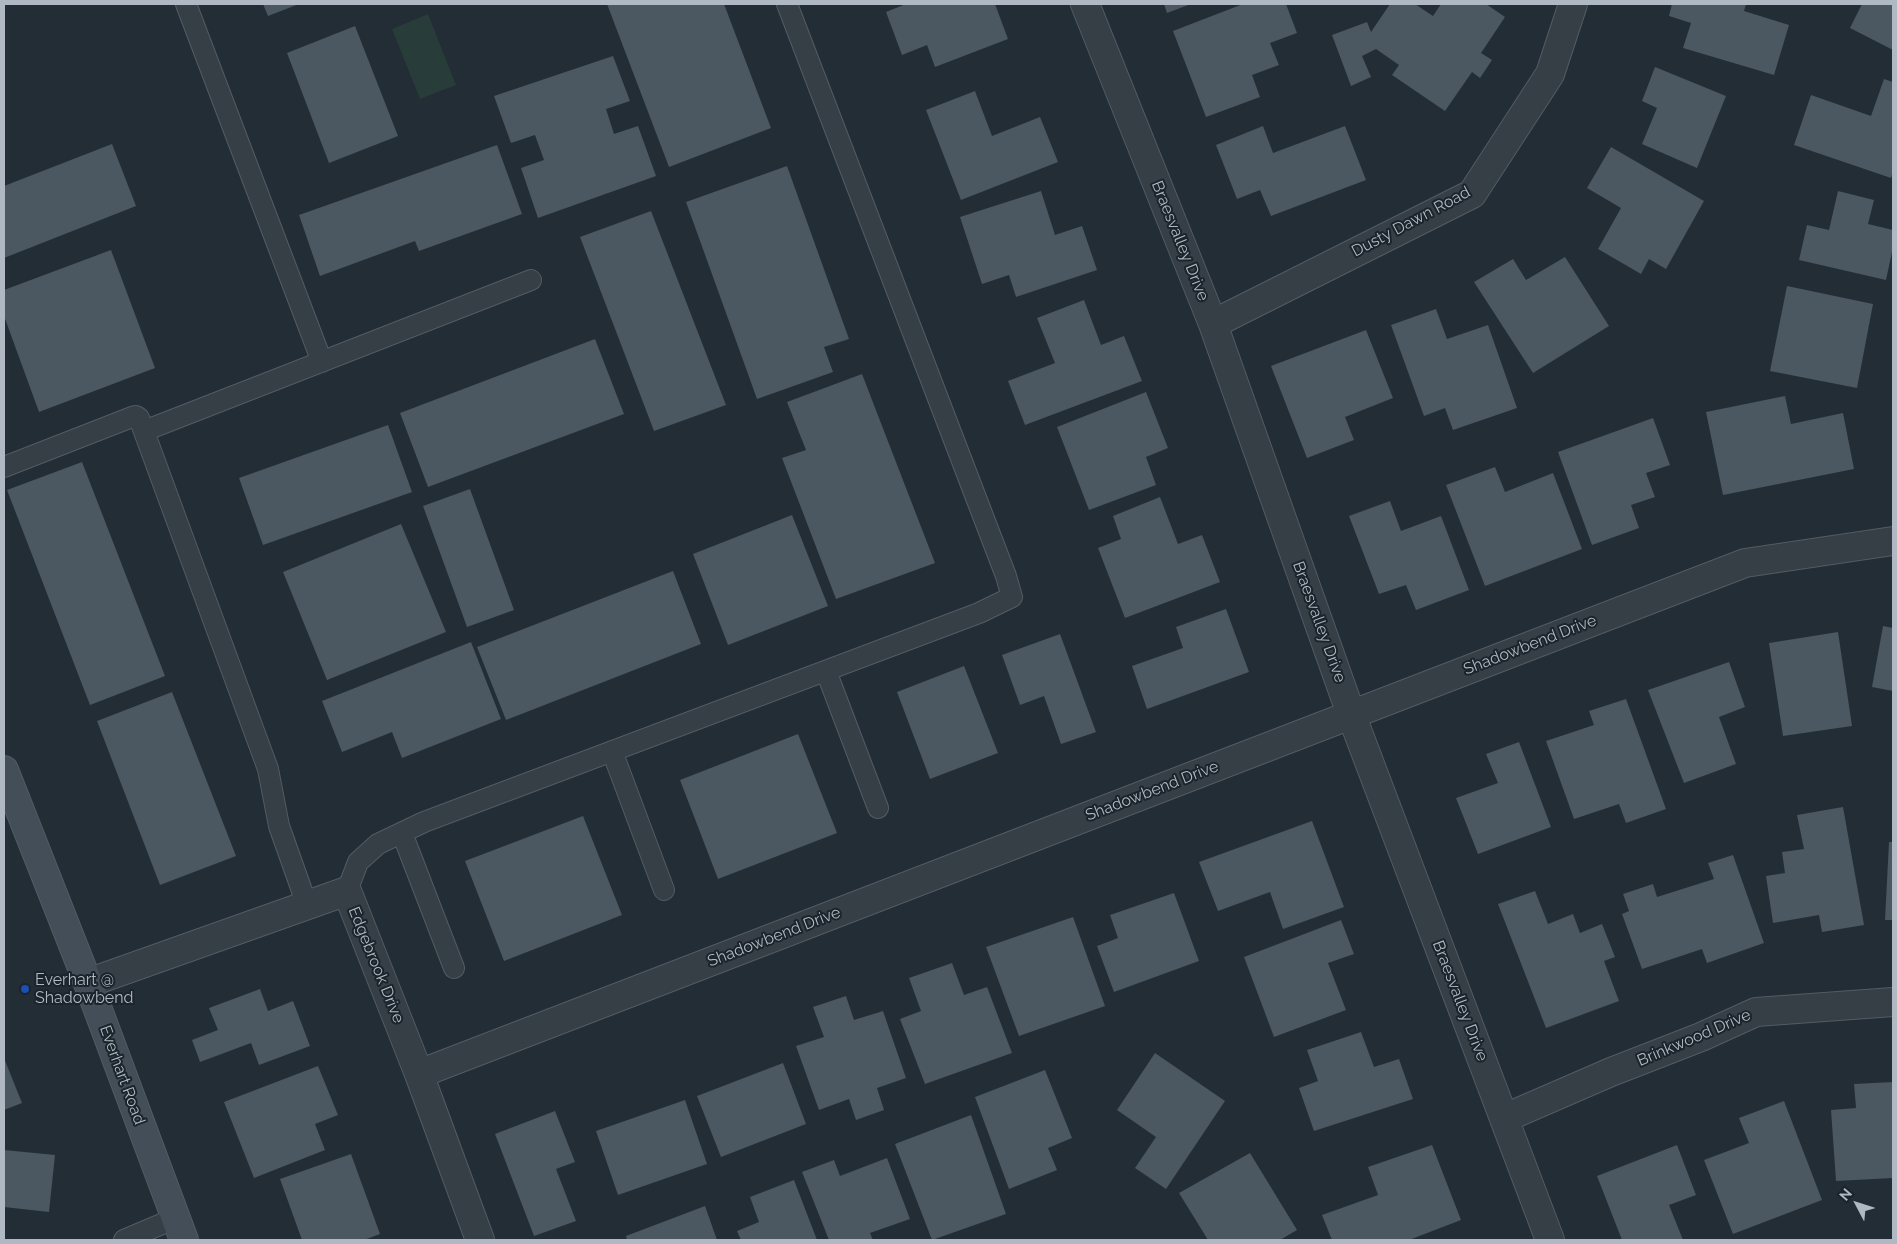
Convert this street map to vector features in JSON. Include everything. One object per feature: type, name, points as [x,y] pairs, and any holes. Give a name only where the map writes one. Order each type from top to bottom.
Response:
[{"type":"main road","name":"Everhart Road","points":[[4,770],[88,983],[180,1229]]},
{"type":"street","name":"Braesvalley Drive","points":[[1085,4],[1213,324],[1351,714],[1550,1240]]},
{"type":"street","name":"Dusty Dawn Road","points":[[1213,324],[1472,194],[1550,74],[1573,4]]},
{"type":"street","name":"Shadowbend Drive","points":[[419,1074],[1745,563],[1893,541]]},
{"type":"street","name":"Edgebrook Drive","points":[[88,983],[347,891],[419,1074],[480,1240]]},
{"type":"street","name":"Brinkwood Drive","points":[[1505,1118],[1611,1072],[1701,1037],[1756,1012],[1893,1002]]},
{"type":"lane","points":[[186,4],[322,362]]},
{"type":"lane","points":[[347,891],[358,862],[378,844],[424,822],[980,613],[1008,600],[1012,596],[787,4]]},
{"type":"lane","points":[[144,431],[531,280]]},
{"type":"lane","points":[[4,467],[132,417],[136,416],[138,418],[268,769],[279,826],[307,905]]},
{"type":"lane","points":[[826,671],[878,808]]},
{"type":"lane","points":[[612,751],[664,890]]},
{"type":"lane","points":[[402,832],[454,968]]},
{"type":"lane","points":[[124,1240],[180,1229]]},
{"type":"green space","points":[[428,14],[456,85],[420,99],[392,29]]},
{"type":"building","points":[[263,4],[299,4],[268,16]]},
{"type":"building","points":[[607,4],[724,4],[771,128],[669,167]]},
{"type":"building","points":[[906,4],[995,4],[1008,39],[935,67],[927,45],[902,55],[886,12]]},
{"type":"building","points":[[1164,4],[1191,4],[1167,13]]},
{"type":"building","points":[[1243,4],[1286,4],[1297,33],[1270,43],[1279,65],[1252,75],[1260,97],[1206,117],[1173,31]]},
{"type":"building","points":[[1390,4],[1415,4],[1433,16],[1441,4],[1486,4],[1505,17],[1481,53],[1492,60],[1480,78],[1472,72],[1445,111],[1392,75],[1399,65],[1376,49],[1362,56],[1371,77],[1351,86],[1332,35],[1367,22],[1371,32]]},
{"type":"building","points":[[1672,4],[1746,4],[1744,11],[1789,25],[1774,75],[1683,48],[1691,23],[1669,16]]},
{"type":"building","points":[[1862,4],[1893,4],[1893,50],[1850,28]]},
{"type":"building","points":[[355,26],[398,136],[329,163],[287,53]]},
{"type":"building","points":[[613,56],[630,101],[606,109],[614,134],[638,126],[656,176],[538,218],[521,168],[544,160],[535,135],[511,143],[494,96]]},
{"type":"building","points":[[1655,67],[1726,96],[1697,168],[1642,144],[1657,108],[1642,101]]},
{"type":"building","points":[[1884,79],[1893,82],[1893,171],[1891,178],[1794,145],[1811,95],[1871,116]]},
{"type":"building","points":[[975,91],[992,136],[1040,117],[1058,162],[961,200],[926,110]]},
{"type":"building","points":[[1263,126],[1273,153],[1345,126],[1366,180],[1271,216],[1260,190],[1237,199],[1216,145]]},
{"type":"building","points":[[112,144],[136,206],[4,258],[4,186]]},
{"type":"building","points":[[497,145],[522,214],[419,251],[415,241],[320,276],[299,215]]},
{"type":"building","points":[[1611,147],[1704,201],[1666,269],[1649,259],[1641,274],[1598,249],[1621,208],[1587,188]]},
{"type":"building","points":[[787,166],[849,339],[824,347],[833,372],[757,399],[686,202]]},
{"type":"building","points":[[1041,191],[1055,235],[1082,226],[1097,270],[1016,297],[1009,275],[982,284],[960,217]]},
{"type":"building","points":[[1838,191],[1874,200],[1868,224],[1893,230],[1893,247],[1886,280],[1799,260],[1807,225],[1829,230]]},
{"type":"building","points":[[651,211],[726,405],[654,431],[580,237]]},
{"type":"building","points":[[111,250],[155,368],[39,412],[4,316],[4,290]]},
{"type":"building","points":[[1565,257],[1609,326],[1533,373],[1474,282],[1513,259],[1526,280]]},
{"type":"building","points":[[1787,286],[1873,304],[1857,388],[1770,371]]},
{"type":"building","points":[[1084,300],[1101,345],[1124,336],[1142,381],[1025,425],[1008,381],[1055,363],[1037,318]]},
{"type":"building","points":[[1436,309],[1447,339],[1488,325],[1517,408],[1453,430],[1445,408],[1424,416],[1391,325]]},
{"type":"building","points":[[1366,330],[1393,398],[1345,417],[1354,440],[1307,458],[1271,366]]},
{"type":"building","points":[[595,339],[624,414],[428,487],[400,413]]},
{"type":"building","points":[[862,374],[935,563],[836,599],[782,458],[806,450],[787,402]]},
{"type":"building","points":[[1146,392],[1168,448],[1146,457],[1156,485],[1089,510],[1057,427]]},
{"type":"building","points":[[1785,396],[1791,424],[1843,413],[1854,469],[1723,495],[1706,412]]},
{"type":"building","points":[[1653,418],[1670,465],[1646,473],[1655,497],[1631,505],[1639,528],[1592,545],[1558,452]]},
{"type":"building","points":[[388,425],[412,492],[263,545],[239,478]]},
{"type":"building","points":[[82,462],[165,676],[90,705],[7,490]]},
{"type":"building","points":[[1495,467],[1505,492],[1553,473],[1582,549],[1485,586],[1446,485]]},
{"type":"building","points":[[470,489],[514,610],[467,627],[423,506]]},
{"type":"building","points":[[1160,497],[1178,544],[1202,535],[1220,582],[1125,618],[1098,548],[1121,539],[1113,516]]},
{"type":"building","points":[[1390,501],[1401,531],[1441,516],[1469,590],[1416,610],[1406,585],[1379,594],[1349,516]]},
{"type":"building","points":[[792,515],[828,606],[728,645],[693,554]]},
{"type":"building","points":[[401,524],[446,632],[327,680],[283,572]]},
{"type":"building","points":[[673,571],[701,644],[506,720],[477,647]]},
{"type":"building","points":[[1226,609],[1249,672],[1147,709],[1132,666],[1183,648],[1176,627]]},
{"type":"building","points":[[1883,626],[1893,628],[1893,691],[1872,687]]},
{"type":"building","points":[[1838,632],[1852,726],[1783,736],[1769,643]]},
{"type":"building","points":[[1060,634],[1096,732],[1061,744],[1044,696],[1020,705],[1002,655]]},
{"type":"building","points":[[471,642],[501,719],[402,758],[392,732],[342,752],[322,701]]},
{"type":"building","points":[[1729,662],[1745,707],[1719,717],[1736,764],[1684,783],[1648,690]]},
{"type":"building","points":[[964,666],[998,753],[930,779],[897,692]]},
{"type":"building","points":[[172,692],[236,856],[160,885],[97,721]]},
{"type":"building","points":[[1626,699],[1666,809],[1626,823],[1619,804],[1574,819],[1546,741],[1594,725],[1589,711]]},
{"type":"building","points":[[798,734],[837,833],[718,879],[680,780]]},
{"type":"building","points":[[1519,742],[1551,827],[1478,854],[1456,798],[1498,783],[1486,754]]},
{"type":"building","points":[[1843,807],[1864,925],[1822,932],[1819,915],[1773,923],[1766,876],[1785,873],[1782,852],[1804,849],[1797,815]]},
{"type":"building","points":[[583,816],[622,915],[504,961],[465,861]]},
{"type":"building","points":[[1312,821],[1344,907],[1283,929],[1270,892],[1218,911],[1199,862]]},
{"type":"building","points":[[1889,842],[1893,842],[1893,920],[1885,920]]},
{"type":"building","points":[[1733,855],[1764,943],[1707,963],[1702,949],[1642,969],[1622,914],[1629,911],[1623,894],[1653,884],[1657,897],[1714,879],[1708,863]]},
{"type":"building","points":[[1535,891],[1548,924],[1573,914],[1580,933],[1602,924],[1615,957],[1604,961],[1619,1001],[1546,1028],[1498,904]]},
{"type":"building","points":[[1174,893],[1199,961],[1114,992],[1097,946],[1118,938],[1110,915]]},
{"type":"building","points":[[1073,917],[1105,1006],[1019,1036],[986,947]]},
{"type":"building","points":[[1341,920],[1354,954],[1328,963],[1346,1010],[1274,1037],[1244,957]]},
{"type":"building","points":[[952,963],[964,995],[987,987],[1012,1053],[925,1084],[900,1019],[921,1011],[909,978]]},
{"type":"building","points":[[260,989],[268,1011],[293,1001],[310,1046],[259,1065],[251,1043],[200,1062],[192,1040],[218,1030],[209,1008]]},
{"type":"building","points":[[846,996],[854,1020],[883,1011],[906,1078],[877,1088],[884,1110],[856,1120],[849,1099],[819,1110],[796,1046],[824,1037],[813,1007]]},
{"type":"building","points":[[1361,1032],[1374,1067],[1399,1059],[1413,1099],[1314,1131],[1299,1088],[1318,1081],[1307,1050]]},
{"type":"building","points":[[1155,1053],[1225,1101],[1166,1189],[1135,1168],[1156,1137],[1117,1110]]},
{"type":"building","points":[[4,1058],[22,1103],[4,1110]]},
{"type":"building","points":[[783,1063],[806,1124],[721,1157],[697,1096]]},
{"type":"building","points":[[318,1066],[338,1115],[315,1124],[325,1150],[254,1178],[224,1102]]},
{"type":"building","points":[[1045,1070],[1072,1138],[1048,1148],[1057,1170],[1009,1189],[975,1097]]},
{"type":"building","points":[[1893,1082],[1893,1178],[1836,1181],[1831,1110],[1856,1108],[1854,1084]]},
{"type":"building","points":[[685,1100],[707,1164],[618,1195],[596,1131]]},
{"type":"building","points":[[1784,1101],[1822,1200],[1733,1234],[1704,1160],[1749,1143],[1739,1118]]},
{"type":"building","points":[[555,1111],[575,1162],[556,1169],[576,1221],[534,1236],[495,1134]]},
{"type":"building","points":[[971,1115],[1006,1214],[932,1240],[895,1144]]},
{"type":"building","points":[[1432,1145],[1461,1220],[1409,1240],[1332,1240],[1322,1215],[1378,1195],[1368,1167]]},
{"type":"building","points":[[1677,1145],[1696,1195],[1669,1205],[1683,1240],[1622,1240],[1597,1176]]},
{"type":"building","points":[[4,1150],[55,1155],[49,1212],[4,1207]]},
{"type":"building","points":[[1250,1153],[1297,1230],[1280,1240],[1208,1240],[1179,1193]]},
{"type":"building","points":[[351,1154],[380,1234],[364,1240],[302,1240],[280,1179]]},
{"type":"building","points":[[887,1158],[910,1219],[870,1233],[873,1240],[829,1240],[802,1172],[834,1160],[840,1176]]},
{"type":"building","points":[[794,1180],[817,1240],[741,1240],[737,1231],[759,1222],[750,1197]]},
{"type":"building","points":[[705,1206],[717,1240],[627,1240],[626,1236]]},
{"type":"place","name":"Everhart @ Shadowbend","points":[[25,989]]}]
